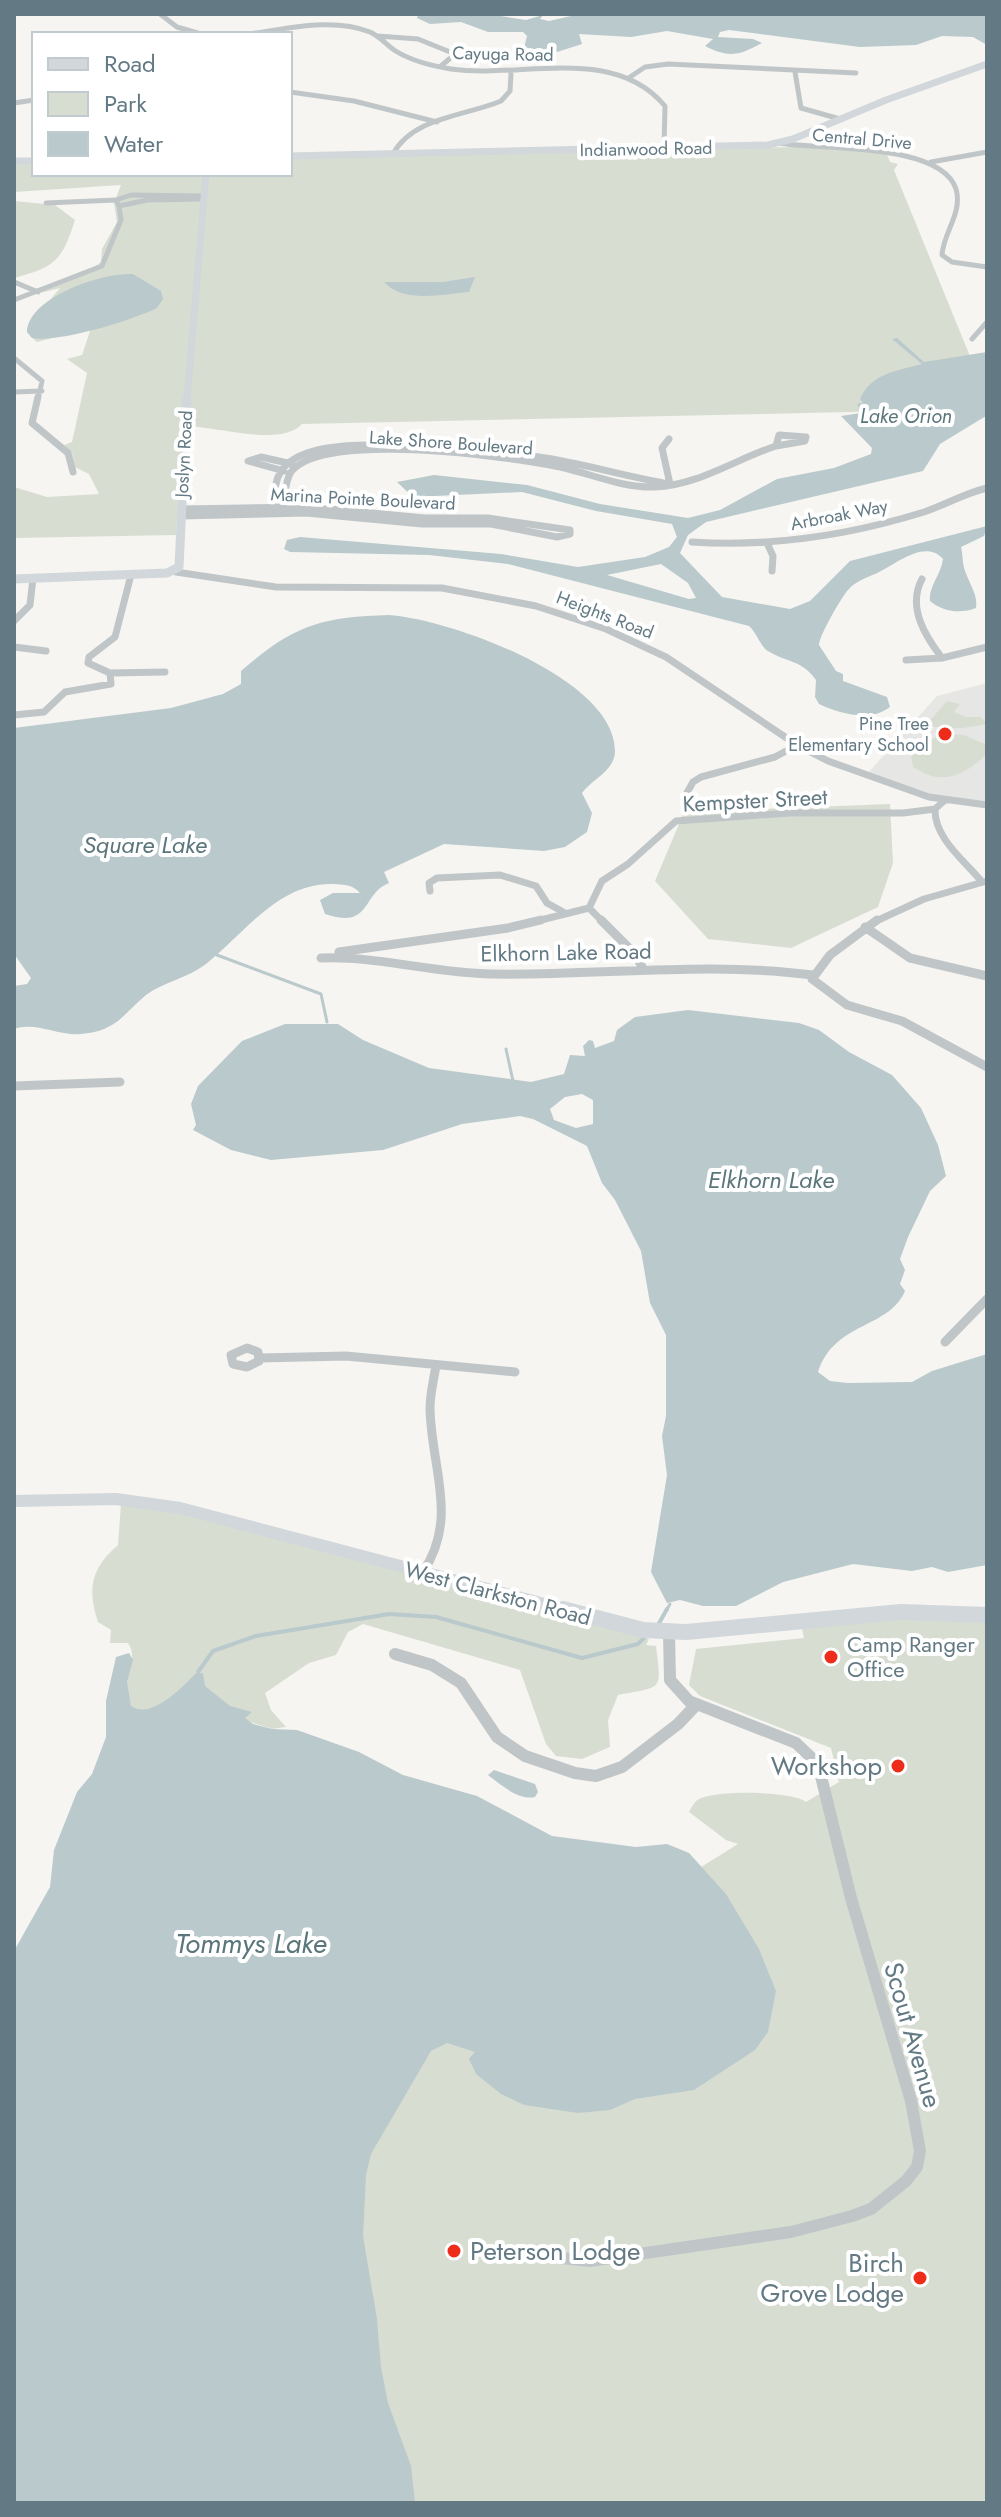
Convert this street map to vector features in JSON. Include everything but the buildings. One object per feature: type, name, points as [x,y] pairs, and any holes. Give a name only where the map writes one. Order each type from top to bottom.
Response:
[{"type":"street","points":[[160,14],[178,27],[194,32]]},
{"type":"street","name":"Cayuga Road","points":[[266,32],[326,25],[358,28],[378,36],[397,53],[441,66],[513,72],[584,71],[630,77]]},
{"type":"street","points":[[378,36],[417,39],[455,54],[441,66]]},
{"type":"street","points":[[664,148],[665,106],[655,93],[630,77],[645,67],[668,64],[856,73]]},
{"type":"street","name":"Indianwood Road","points":[[292,156],[778,143],[987,64]]},
{"type":"street","points":[[393,154],[400,139],[437,122],[501,101],[510,91],[513,72]]},
{"type":"street","points":[[795,72],[801,108],[840,119]]},
{"type":"street","points":[[292,92],[393,109],[437,122]]},
{"type":"street","points":[[14,94],[26,101]]},
{"type":"street","points":[[14,103],[32,100]]},
{"type":"street","name":"Central Drive","points":[[778,143],[905,155],[931,162],[951,176],[957,201],[956,219],[941,249],[942,255],[952,262],[987,267]]},
{"type":"street","points":[[931,162],[987,152]]},
{"type":"street","name":"Joslyn Road","points":[[176,572],[188,373],[206,176]]},
{"type":"street","points":[[46,203],[118,203],[131,195],[204,197]]},
{"type":"street","points":[[14,300],[102,266],[121,220],[118,203]]},
{"type":"street","points":[[14,282],[38,292]]},
{"type":"street","points":[[972,339],[987,322]]},
{"type":"street","points":[[14,358],[36,374],[42,391],[33,407],[32,423],[68,453],[73,472]]},
{"type":"street","points":[[14,392],[42,391]]},
{"type":"street","points":[[669,439],[662,448],[670,484]]},
{"type":"street","name":"Lake Shore Boulevard","points":[[280,470],[289,463],[335,446],[378,444],[541,457],[624,477],[670,484]]},
{"type":"street","name":"Lake Shore Boulevard","points":[[291,472],[299,465],[340,452],[388,449],[537,463],[637,486],[695,480],[776,446]]},
{"type":"street","points":[[280,470],[272,487],[273,505],[280,509],[291,472],[248,461],[261,457],[299,465]]},
{"type":"street","name":"Arbroak Way","points":[[692,542],[767,543],[910,515],[987,488]]},
{"type":"street","name":"Marina Pointe Boulevard","points":[[181,512],[280,509],[422,524],[491,524],[540,529]]},
{"type":"street","points":[[767,543],[773,556],[772,571]]},
{"type":"street","points":[[14,579],[176,572]]},
{"type":"street","name":"Heights Road","points":[[176,572],[276,587],[442,588],[536,606],[606,629],[666,657],[797,745],[829,761],[944,801],[987,805]]},
{"type":"street","points":[[131,575],[115,637],[89,657],[88,663],[110,673],[165,672]]},
{"type":"street","points":[[14,621],[30,605],[33,578]]},
{"type":"street","points":[[922,579],[914,591],[914,599],[931,646],[942,658]]},
{"type":"street","points":[[14,647],[46,651]]},
{"type":"street","points":[[906,660],[942,658],[987,647]]},
{"type":"street","points":[[14,715],[41,714],[58,707],[65,692],[104,688],[113,680],[110,673]]},
{"type":"street","points":[[684,798],[693,782],[701,777],[764,760],[797,745]]},
{"type":"street","points":[[944,801],[935,809],[934,824],[984,881],[909,904],[865,927],[840,945],[812,979],[834,998],[915,1026],[987,1067]]},
{"type":"street","name":"Kempster Street","points":[[589,908],[602,881],[628,864],[676,821],[935,809]]},
{"type":"street","points":[[430,891],[429,883],[437,878],[500,875],[536,886],[547,903],[565,913],[589,908],[636,955],[643,969]]},
{"type":"street","name":"Elkhorn Lake Road","points":[[565,913],[508,928],[355,948],[321,958],[385,958],[488,974],[747,966],[813,975]]},
{"type":"street","points":[[865,927],[910,958],[987,976]]},
{"type":"street","points":[[14,1086],[120,1082]]},
{"type":"street","points":[[945,1342],[987,1299]]},
{"type":"street","points":[[260,1358],[346,1356],[515,1372]]},
{"type":"street","points":[[423,1572],[435,1554],[443,1530],[430,1407],[436,1365]]},
{"type":"street","name":"West Clarkston Road","points":[[14,1501],[116,1499],[170,1506],[617,1625],[669,1633],[757,1629],[888,1613],[987,1615]]},
{"type":"street","name":"Scout Avenue","points":[[561,2258],[590,2261],[827,2224],[871,2209],[917,2167],[920,2151],[911,2101],[851,1898],[818,1764],[796,1743],[696,1705],[670,1680],[669,1633]]},
{"type":"street","points":[[395,1654],[432,1665],[461,1683],[490,1728],[525,1756],[575,1773],[596,1776],[622,1767],[678,1724],[696,1705]]},
{"type":"shaded area","name":"Pine Tree Elementary School","points":[[987,683],[987,802],[951,801],[868,773],[937,696]]},
{"type":"green space","points":[[883,145],[890,162],[898,164],[894,170],[987,398],[987,409],[302,424],[292,431],[263,435],[182,426],[176,535],[14,538],[14,487],[47,497],[99,494],[89,474],[75,467],[72,453],[64,445],[72,442],[87,373],[67,359],[82,355],[91,328],[37,342],[30,336],[40,312],[60,288],[32,295],[30,290],[14,283],[14,279],[36,289],[92,269],[101,262],[102,249],[117,222],[114,203],[121,185],[14,192],[14,163],[32,163],[32,176],[292,176],[292,158]]},
{"type":"green space","points":[[14,201],[55,205],[75,220],[66,245],[55,260],[39,270],[14,278]]},
{"type":"green space","points":[[947,701],[960,704],[954,712],[966,717],[981,717],[987,724],[964,728],[926,725]]},
{"type":"green space","points":[[944,734],[964,735],[987,745],[987,754],[970,768],[953,776],[934,776],[913,767],[911,757],[932,739]]},
{"type":"green space","points":[[890,804],[893,863],[878,907],[791,948],[708,939],[655,881],[684,812]]},
{"type":"green space","points":[[121,1504],[201,1517],[649,1639],[646,1645],[656,1646],[659,1679],[652,1687],[618,1695],[608,1720],[610,1747],[582,1759],[556,1756],[546,1744],[520,1670],[363,1624],[348,1632],[336,1655],[309,1663],[265,1693],[271,1710],[286,1727],[272,1729],[247,1721],[233,1742],[669,1887],[738,1844],[726,1840],[689,1812],[696,1801],[718,1795],[752,1793],[798,1798],[806,1802],[839,1782],[831,1748],[700,1696],[689,1685],[696,1649],[804,1638],[802,1629],[892,1619],[987,1621],[987,2503],[49,2503],[131,1706],[127,1686],[131,1648],[128,1643],[110,1643],[111,1630],[98,1622],[92,1589],[102,1562],[118,1545]]},
{"type":"water","points":[[418,14],[488,14],[526,20],[543,15],[540,19],[549,21],[580,14],[987,14],[987,45],[973,37],[942,36],[916,45],[860,47],[729,30],[720,32],[718,37],[753,39],[762,43],[740,53],[727,54],[705,46],[713,39],[667,31],[631,37],[579,34],[582,44],[557,52],[524,48],[527,36],[523,32],[488,32],[461,22],[430,24],[417,18]]},
{"type":"water","points":[[133,274],[161,291],[163,299],[157,308],[77,334],[44,339],[32,338],[27,332],[31,319],[40,308],[69,289],[104,277]]},
{"type":"water","points":[[475,277],[469,292],[436,296],[402,293],[384,282],[443,282]]},
{"type":"water","name":"Lake Orion","points":[[897,338],[924,362],[987,352],[986,416],[940,444],[923,471],[706,522],[688,535],[680,553],[722,597],[790,609],[810,601],[850,561],[987,526],[984,536],[961,547],[976,608],[952,611],[930,601],[943,559],[928,551],[912,554],[855,584],[831,617],[819,645],[836,671],[843,674],[843,681],[887,697],[890,707],[882,712],[855,715],[819,704],[815,697],[816,680],[810,673],[768,651],[749,626],[508,564],[429,555],[290,552],[284,549],[287,540],[300,537],[501,554],[578,567],[645,557],[669,547],[677,537],[672,524],[596,511],[522,492],[413,497],[397,482],[434,475],[527,485],[600,504],[688,518],[720,510],[777,479],[834,468],[871,454],[872,448],[841,416],[861,413],[857,404],[863,403],[860,399],[877,379],[922,364],[892,339]],"holes":[[[661,564],[688,583],[696,598],[689,599],[607,575]]]},
{"type":"water","name":"Square Lake","points":[[389,615],[450,628],[487,641],[559,677],[588,700],[608,724],[615,751],[611,764],[582,793],[592,813],[587,832],[565,847],[544,851],[444,844],[384,872],[389,883],[380,888],[359,914],[351,917],[325,914],[320,900],[333,893],[360,893],[351,886],[333,884],[296,891],[264,912],[206,964],[146,995],[125,1015],[103,1029],[81,1034],[31,1027],[14,1029],[14,986],[27,984],[31,978],[14,954],[14,728],[171,708],[223,694],[241,684],[241,671],[292,634],[344,618]]},
{"type":"water","name":"Elkhorn Lake","points":[[688,1010],[799,1023],[819,1030],[849,1052],[892,1075],[921,1108],[938,1145],[946,1176],[930,1191],[900,1259],[905,1270],[900,1284],[905,1291],[887,1313],[837,1343],[826,1355],[818,1372],[830,1381],[848,1383],[912,1382],[932,1371],[987,1354],[987,1565],[948,1572],[932,1567],[912,1571],[853,1564],[783,1582],[736,1606],[703,1606],[680,1600],[667,1603],[651,1572],[667,1475],[662,1436],[666,1416],[666,1335],[650,1303],[641,1251],[615,1200],[602,1183],[587,1146],[533,1119],[520,1116],[462,1124],[383,1150],[271,1160],[231,1150],[193,1130],[196,1125],[191,1104],[198,1086],[242,1041],[285,1024],[338,1024],[363,1040],[429,1068],[531,1082],[564,1074],[570,1055],[585,1056],[583,1046],[589,1040],[593,1041],[595,1048],[614,1041],[617,1030],[635,1017]],"holes":[[[582,1094],[593,1100],[593,1124],[576,1128],[554,1120],[550,1109],[565,1097]]]},
{"type":"water","name":"Tommys Lake","points":[[129,1653],[133,1660],[127,1682],[131,1706],[139,1709],[165,1701],[195,1674],[203,1673],[205,1686],[230,1706],[252,1712],[245,1718],[253,1724],[297,1730],[359,1752],[403,1775],[477,1796],[552,1836],[636,1847],[667,1844],[689,1853],[726,1894],[759,1949],[776,1991],[768,2032],[755,2050],[694,2090],[635,2099],[610,2110],[578,2113],[524,2105],[501,2094],[476,2074],[469,2059],[475,2052],[447,2043],[431,2051],[371,2154],[366,2175],[363,2236],[388,2403],[411,2466],[415,2503],[14,2503],[14,1951],[50,1887],[54,1850],[77,1792],[92,1774],[106,1737],[106,1701],[116,1657]]},
{"type":"water","points":[[494,1770],[535,1784],[538,1792],[535,1797],[529,1798],[516,1794],[488,1775]]},
{"type":"waterway","points":[[217,955],[321,994],[327,1022]]},
{"type":"waterway","points":[[506,1049],[513,1081]]},
{"type":"waterway","points":[[666,1611],[670,1604]]},
{"type":"waterway","points":[[658,1625],[667,1609]]},
{"type":"waterway","points":[[198,1672],[213,1651],[256,1636],[389,1614],[436,1617],[582,1658],[638,1644],[644,1638]]},
{"type":"place","name":"Pine Tree Elementary School","points":[[945,734]]},
{"type":"place","name":"Camp Ranger Office","points":[[831,1657]]},
{"type":"place","name":"Workshop","points":[[898,1766]]},
{"type":"place","name":"Peterson Lodge","points":[[454,2251]]},
{"type":"place","name":"Birch Grove Lodge","points":[[920,2278]]}]
